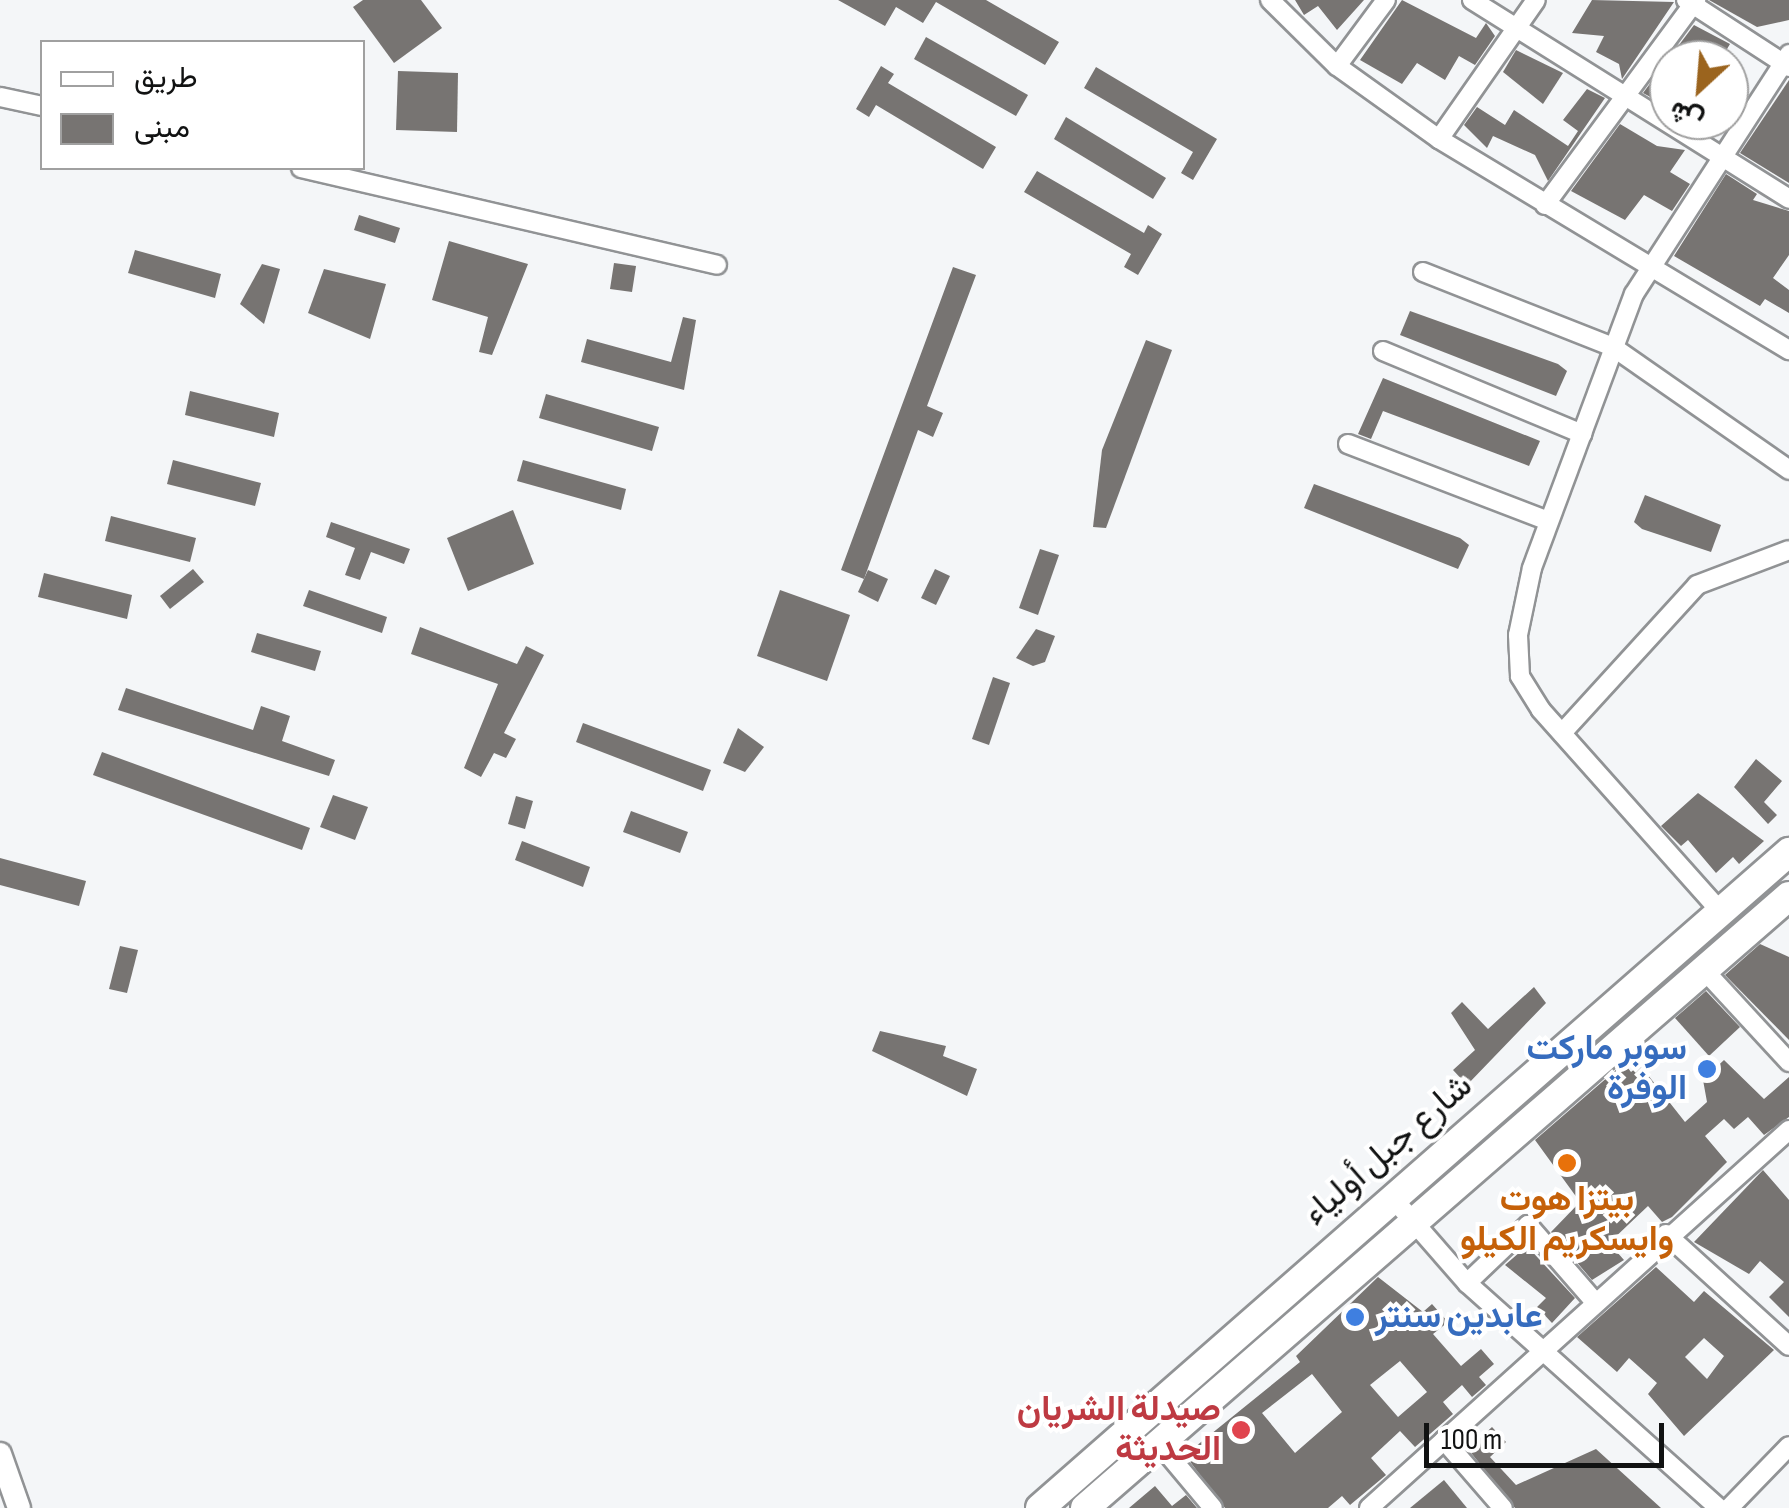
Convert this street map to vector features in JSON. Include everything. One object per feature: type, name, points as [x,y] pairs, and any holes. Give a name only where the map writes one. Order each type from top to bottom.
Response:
[{"type":"main road","name":"شارع جبل أولياء","points":[[1040,1508],[1391,1196],[1789,852]]},
{"type":"main road","name":"شارع جبل أولياء","points":[[1085,1508],[1156,1441],[1789,896]]},
{"type":"street","points":[[1270,0],[1337,66],[1439,138],[1788,348]]},
{"type":"street","points":[[1337,66],[1386,0]]},
{"type":"street","points":[[1472,0],[1714,157],[1789,199]]},
{"type":"street","points":[[1439,138],[1536,0]]},
{"type":"street","points":[[1545,205],[1692,2],[1787,61],[1714,157],[1648,264],[1612,347],[1550,521],[1518,634],[1520,676],[1562,733],[1720,912]]},
{"type":"street","points":[[0,96],[40,106]]},
{"type":"street","points":[[309,170],[717,265]]},
{"type":"street","points":[[1423,272],[1612,347],[1789,470]]},
{"type":"street","points":[[1383,352],[1582,434]]},
{"type":"street","points":[[1348,444],[1550,521]]},
{"type":"street","points":[[1562,733],[1697,586],[1789,550]]},
{"type":"street","points":[[1705,971],[1789,1062]]},
{"type":"street","points":[[1368,1508],[1666,1234],[1786,1138]]},
{"type":"street","points":[[1391,1196],[1467,1283],[1719,1508]]},
{"type":"street","points":[[1467,1283],[1528,1225],[1594,1300]]},
{"type":"street","points":[[1666,1234],[1789,1346]]},
{"type":"street","points":[[1444,1440],[1503,1508]]},
{"type":"street","points":[[1156,1441],[1213,1508]]},
{"type":"street","points":[[1729,1508],[1789,1446]]},
{"type":"street","points":[[0,1454],[20,1508]]},
{"type":"building","points":[[363,0],[421,0],[442,28],[394,63],[353,7]]},
{"type":"building","points":[[838,0],[986,0],[1059,42],[1045,65],[936,2],[923,23],[896,7],[885,26]]},
{"type":"building","points":[[1295,0],[1364,0],[1337,30],[1318,6],[1304,15]]},
{"type":"building","points":[[1402,0],[1476,38],[1486,23],[1495,36],[1475,65],[1459,56],[1445,80],[1417,63],[1402,84],[1360,60]]},
{"type":"building","points":[[1592,0],[1674,2],[1622,79],[1619,64],[1596,52],[1604,36],[1572,33]]},
{"type":"building","points":[[1709,0],[1789,0],[1789,20],[1757,27]]},
{"type":"building","points":[[1694,25],[1722,40],[1683,40]]},
{"type":"building","points":[[926,37],[1028,95],[1016,116],[914,59]]},
{"type":"building","points":[[1516,50],[1563,73],[1543,104],[1503,72]]},
{"type":"building","points":[[881,66],[894,74],[888,83],[996,147],[983,169],[876,105],[869,117],[856,109]]},
{"type":"building","points":[[1096,67],[1217,139],[1193,180],[1181,173],[1193,152],[1084,88]]},
{"type":"building","points":[[398,71],[458,73],[457,132],[396,130]]},
{"type":"building","points":[[1789,80],[1789,183],[1740,153]]},
{"type":"building","points":[[1587,89],[1605,98],[1548,181],[1535,155],[1493,136],[1487,148],[1464,125],[1477,107],[1505,125],[1514,110],[1568,146],[1578,131],[1563,120]]},
{"type":"building","points":[[1066,117],[1166,178],[1153,199],[1054,139]]},
{"type":"building","points":[[1620,124],[1657,146],[1685,150],[1670,172],[1690,184],[1672,211],[1644,195],[1625,220],[1571,191]]},
{"type":"building","points":[[1037,171],[1144,233],[1148,225],[1162,234],[1138,275],[1124,267],[1131,254],[1024,192]]},
{"type":"building","points":[[1726,174],[1757,194],[1753,200],[1789,211],[1789,255],[1773,278],[1789,290],[1789,313],[1765,299],[1760,306],[1674,256]]},
{"type":"building","points":[[359,215],[400,228],[395,243],[354,230]]},
{"type":"building","points":[[449,241],[528,264],[492,355],[479,352],[488,317],[432,300]]},
{"type":"building","points":[[135,250],[221,274],[215,298],[128,273]]},
{"type":"building","points":[[614,263],[636,266],[632,292],[610,289]]},
{"type":"building","points":[[262,264],[280,269],[264,324],[240,304]]},
{"type":"building","points":[[953,267],[976,275],[927,406],[943,413],[933,437],[918,430],[864,579],[841,570]]},
{"type":"building","points":[[324,269],[386,284],[370,339],[308,313]]},
{"type":"building","points":[[1410,311],[1558,364],[1567,371],[1556,396],[1400,335]]},
{"type":"building","points":[[683,317],[696,320],[684,390],[581,362],[587,339],[671,362]]},
{"type":"building","points":[[1146,340],[1172,350],[1106,528],[1093,527],[1102,450]]},
{"type":"building","points":[[1383,378],[1540,441],[1529,466],[1383,411],[1371,439],[1358,434]]},
{"type":"building","points":[[190,391],[279,413],[274,437],[185,415]]},
{"type":"building","points":[[546,394],[659,427],[652,451],[539,418]]},
{"type":"building","points":[[173,460],[261,483],[255,506],[167,484]]},
{"type":"building","points":[[523,460],[626,489],[621,510],[517,481]]},
{"type":"building","points":[[1314,484],[1460,538],[1469,545],[1458,569],[1304,508]]},
{"type":"building","points":[[1645,495],[1721,525],[1711,552],[1642,529],[1634,522]]},
{"type":"building","points":[[513,510],[534,564],[468,591],[447,538]]},
{"type":"building","points":[[111,516],[196,538],[190,562],[105,541]]},
{"type":"building","points":[[331,522],[410,549],[404,564],[371,552],[360,580],[345,575],[355,548],[326,537]]},
{"type":"building","points":[[1040,549],[1059,555],[1038,615],[1019,608]]},
{"type":"building","points":[[193,569],[204,582],[170,609],[160,596]]},
{"type":"building","points":[[935,569],[950,576],[936,605],[921,598]]},
{"type":"building","points":[[868,570],[888,579],[878,602],[858,592]]},
{"type":"building","points":[[44,573],[132,595],[127,619],[38,597]]},
{"type":"building","points":[[309,590],[387,617],[382,633],[303,606]]},
{"type":"building","points":[[780,590],[850,615],[827,681],[757,656]]},
{"type":"building","points":[[420,627],[517,664],[526,646],[544,655],[504,733],[516,739],[506,758],[494,753],[481,777],[464,768],[498,684],[411,654]]},
{"type":"building","points":[[1036,629],[1055,636],[1045,662],[1033,666],[1016,658]]},
{"type":"building","points":[[257,633],[321,651],[315,671],[251,652]]},
{"type":"building","points":[[993,677],[1010,683],[989,745],[972,739]]},
{"type":"building","points":[[126,688],[253,730],[261,706],[290,716],[282,741],[335,760],[329,776],[118,710]]},
{"type":"building","points":[[583,723],[711,770],[703,791],[576,742]]},
{"type":"building","points":[[738,728],[764,747],[745,772],[723,763]]},
{"type":"building","points":[[102,752],[310,828],[302,850],[93,775]]},
{"type":"building","points":[[1756,759],[1782,781],[1764,802],[1777,815],[1768,824],[1734,787]]},
{"type":"building","points":[[1698,793],[1764,841],[1739,864],[1733,857],[1716,873],[1688,840],[1681,846],[1661,826]]},
{"type":"building","points":[[333,795],[368,807],[355,840],[320,827]]},
{"type":"building","points":[[516,796],[533,801],[525,829],[508,824]]},
{"type":"building","points":[[631,811],[688,832],[680,853],[623,832]]},
{"type":"building","points":[[522,841],[590,867],[583,887],[515,860]]},
{"type":"building","points":[[0,858],[86,881],[79,906],[0,885]]},
{"type":"building","points":[[1760,944],[1789,957],[1789,1040],[1725,975]]},
{"type":"building","points":[[120,946],[138,950],[127,993],[109,989]]},
{"type":"building","points":[[1534,987],[1546,1003],[1467,1085],[1453,1070],[1475,1050],[1451,1013],[1462,1002],[1488,1029]]},
{"type":"building","points":[[1706,991],[1740,1027],[1709,1056],[1675,1018]]},
{"type":"building","points":[[880,1031],[946,1046],[943,1056],[977,1069],[967,1096],[872,1051]]},
{"type":"building","points":[[1724,1060],[1764,1099],[1789,1077],[1789,1117],[1764,1135],[1748,1117],[1734,1129],[1724,1119],[1705,1136],[1727,1162],[1672,1217],[1662,1222],[1648,1206],[1609,1243],[1624,1260],[1592,1280],[1551,1232],[1580,1202],[1535,1140],[1624,1063],[1631,1072],[1640,1065],[1685,1122],[1707,1102],[1703,1080]]},
{"type":"building","points":[[1763,1170],[1789,1200],[1789,1317],[1769,1297],[1784,1282],[1760,1261],[1749,1274],[1694,1242]]},
{"type":"building","points":[[1527,1246],[1575,1298],[1552,1323],[1537,1307],[1546,1298],[1505,1265]]},
{"type":"building","points":[[1656,1267],[1694,1302],[1704,1291],[1774,1350],[1684,1436],[1648,1394],[1657,1383],[1629,1358],[1617,1372],[1577,1337]],"holes":[[[1704,1338],[1724,1356],[1707,1379],[1685,1357]]]},
{"type":"building","points":[[1378,1277],[1423,1312],[1432,1304],[1448,1322],[1433,1334],[1461,1366],[1481,1349],[1494,1364],[1479,1377],[1486,1385],[1472,1397],[1462,1385],[1443,1402],[1453,1414],[1415,1447],[1400,1431],[1371,1458],[1386,1475],[1350,1505],[1342,1496],[1328,1508],[1225,1508],[1185,1455],[1300,1362],[1296,1356]],"holes":[[[1400,1361],[1427,1392],[1398,1417],[1370,1385]],[[1312,1374],[1342,1412],[1295,1453],[1262,1413]]]},
{"type":"building","points":[[1492,1427],[1506,1442],[1490,1457],[1516,1485],[1596,1449],[1661,1508],[1515,1508],[1468,1449]]},
{"type":"building","points":[[1444,1480],[1467,1508],[1410,1508]]},
{"type":"building","points":[[1155,1486],[1172,1506],[1186,1495],[1197,1508],[1129,1508]]},
{"type":"place","name":"سوبر ماركت الوفرة","points":[[1707,1069]]},
{"type":"place","name":"بيتزا هوت وايسكريم الكيلو","points":[[1567,1163]]},
{"type":"place","name":"عابدين سنتر","points":[[1355,1317]]},
{"type":"place","name":"صيدلة الشريان الحديثة","points":[[1241,1430]]}]
